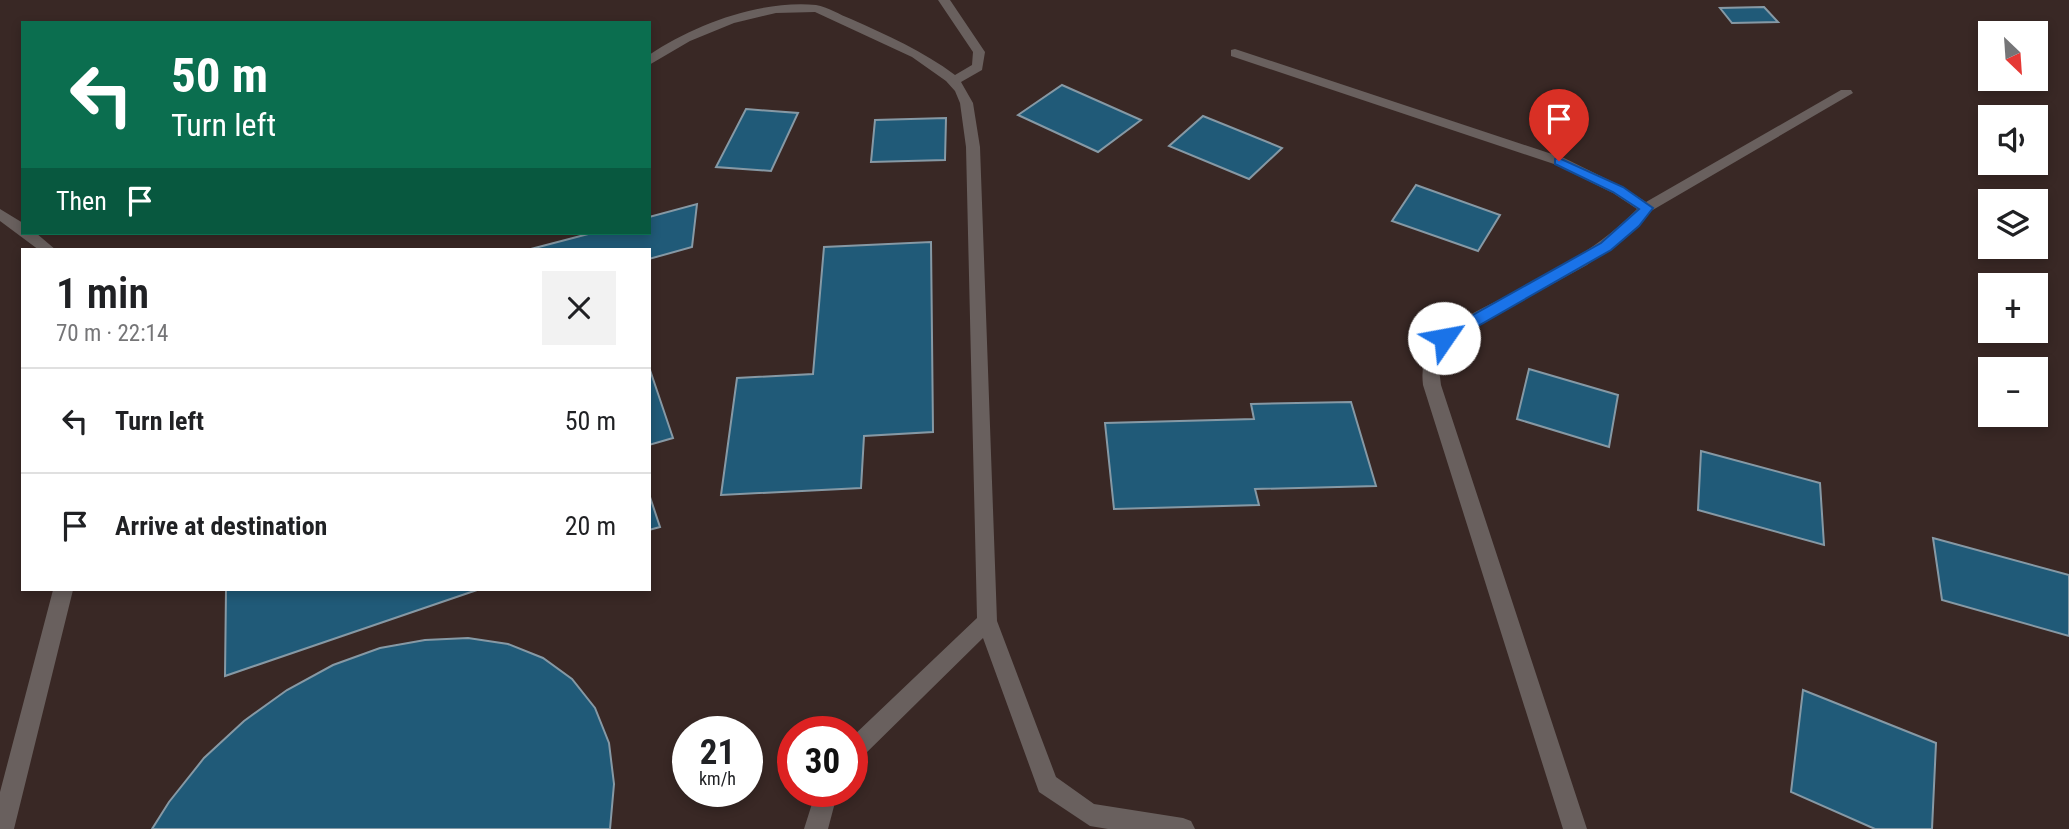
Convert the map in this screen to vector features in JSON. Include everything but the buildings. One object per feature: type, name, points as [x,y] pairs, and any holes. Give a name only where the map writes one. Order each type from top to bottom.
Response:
[{"type":"street","points":[[944,0],[979,52],[978,67],[954,81]]},
{"type":"street","points":[[651,60],[676,44],[746,10],[777,3],[799,3],[925,60],[954,81],[966,100],[973,147],[987,621],[1048,784],[1090,815],[1183,829]]},
{"type":"street","points":[[1235,53],[1559,161],[1618,190],[1646,208]]},
{"type":"street","points":[[1575,829],[1429,373],[1437,346],[1452,331],[1606,246],[1634,223],[1646,208],[1846,93]]},
{"type":"street","points":[[1,215],[21,209]]},
{"type":"street","points":[[1,215],[21,230]]},
{"type":"street","points":[[28,235],[46,248]]},
{"type":"street","points":[[2,829],[63,591]]},
{"type":"street","points":[[868,736],[987,621]]},
{"type":"street","points":[[816,829],[822,807]]},
{"type":"route","points":[[1444,338],[1452,331],[1606,246],[1634,223],[1646,208],[1618,190],[1559,161]]}]
